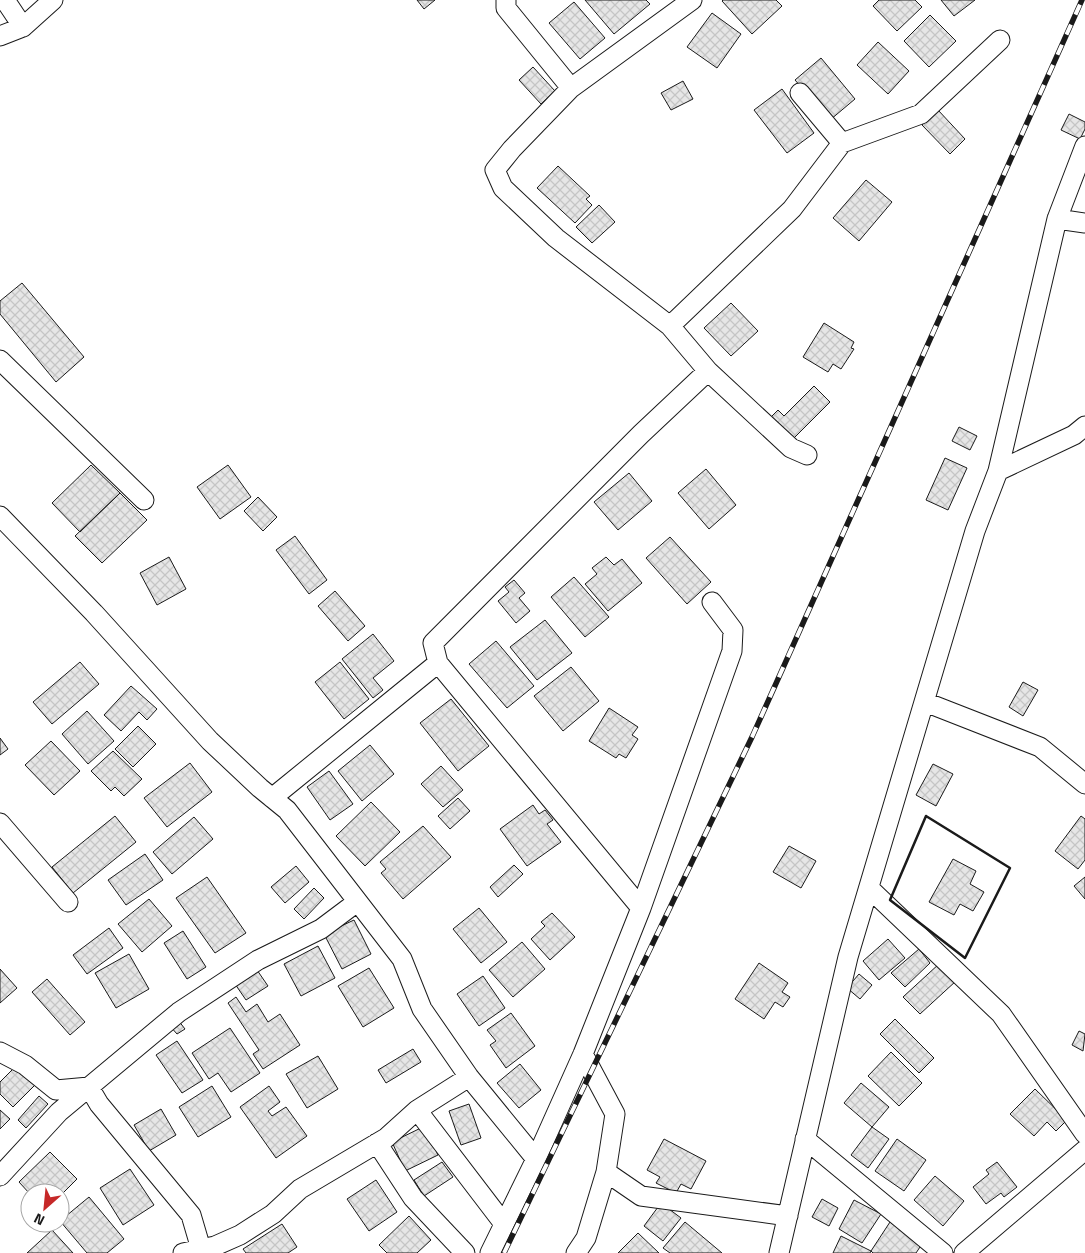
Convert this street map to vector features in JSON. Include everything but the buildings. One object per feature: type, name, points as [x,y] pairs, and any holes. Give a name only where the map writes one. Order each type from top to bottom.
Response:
[{"type":"street","points":[[5,0],[22,27]]},
{"type":"street","points":[[0,36],[22,27],[53,0]]},
{"type":"street","points":[[506,0],[506,8],[571,88]]},
{"type":"street","points":[[692,0],[571,88],[512,149],[495,170],[503,188],[556,238],[670,326],[708,371],[791,448],[806,455]]},
{"type":"street","points":[[670,326],[792,208],[842,143],[921,114],[1000,40]]},
{"type":"street","points":[[800,93],[842,143]]},
{"type":"street","points":[[779,1253],[848,957],[976,531],[998,471],[1057,219],[1085,146]]},
{"type":"street","points":[[1057,219],[1085,223]]},
{"type":"street","points":[[0,360],[144,500]]},
{"type":"street","points":[[641,908],[438,663],[433,643],[641,434],[708,371]]},
{"type":"street","points":[[998,471],[1074,435],[1085,426]]},
{"type":"street","points":[[0,516],[94,613],[210,741],[287,810],[402,959],[422,1009],[470,1077],[536,1159]]},
{"type":"street","points":[[490,1253],[536,1159],[582,1054],[641,908],[732,651],[732,630],[712,602]]},
{"type":"street","points":[[272,798],[438,663]]},
{"type":"street","points":[[925,702],[1040,747],[1085,784]]},
{"type":"street","points":[[0,823],[68,902]]},
{"type":"street","points":[[869,888],[1001,1014],[1085,1134]]},
{"type":"street","points":[[0,1176],[59,1112],[179,1012],[258,960],[321,929],[358,902]]},
{"type":"street","points":[[0,1052],[25,1066],[56,1090],[89,1087]]},
{"type":"street","points":[[576,1253],[586,1238],[606,1172],[615,1114],[582,1054]]},
{"type":"street","points":[[89,1087],[99,1104],[191,1215],[188,1252],[215,1246],[240,1235],[274,1214],[300,1189],[377,1143],[417,1110],[470,1077]]},
{"type":"street","points":[[417,1110],[504,1224]]},
{"type":"street","points":[[805,1140],[943,1253]]},
{"type":"street","points":[[377,1143],[413,1198],[465,1253]]},
{"type":"street","points":[[964,1253],[1085,1150]]},
{"type":"street","points":[[606,1172],[641,1196],[788,1216]]},
{"type":"railway","points":[[504,1253],[752,737],[1082,0]]},
{"type":"wall","points":[[926,816],[1010,868],[965,958],[890,900],[926,816]]}]
